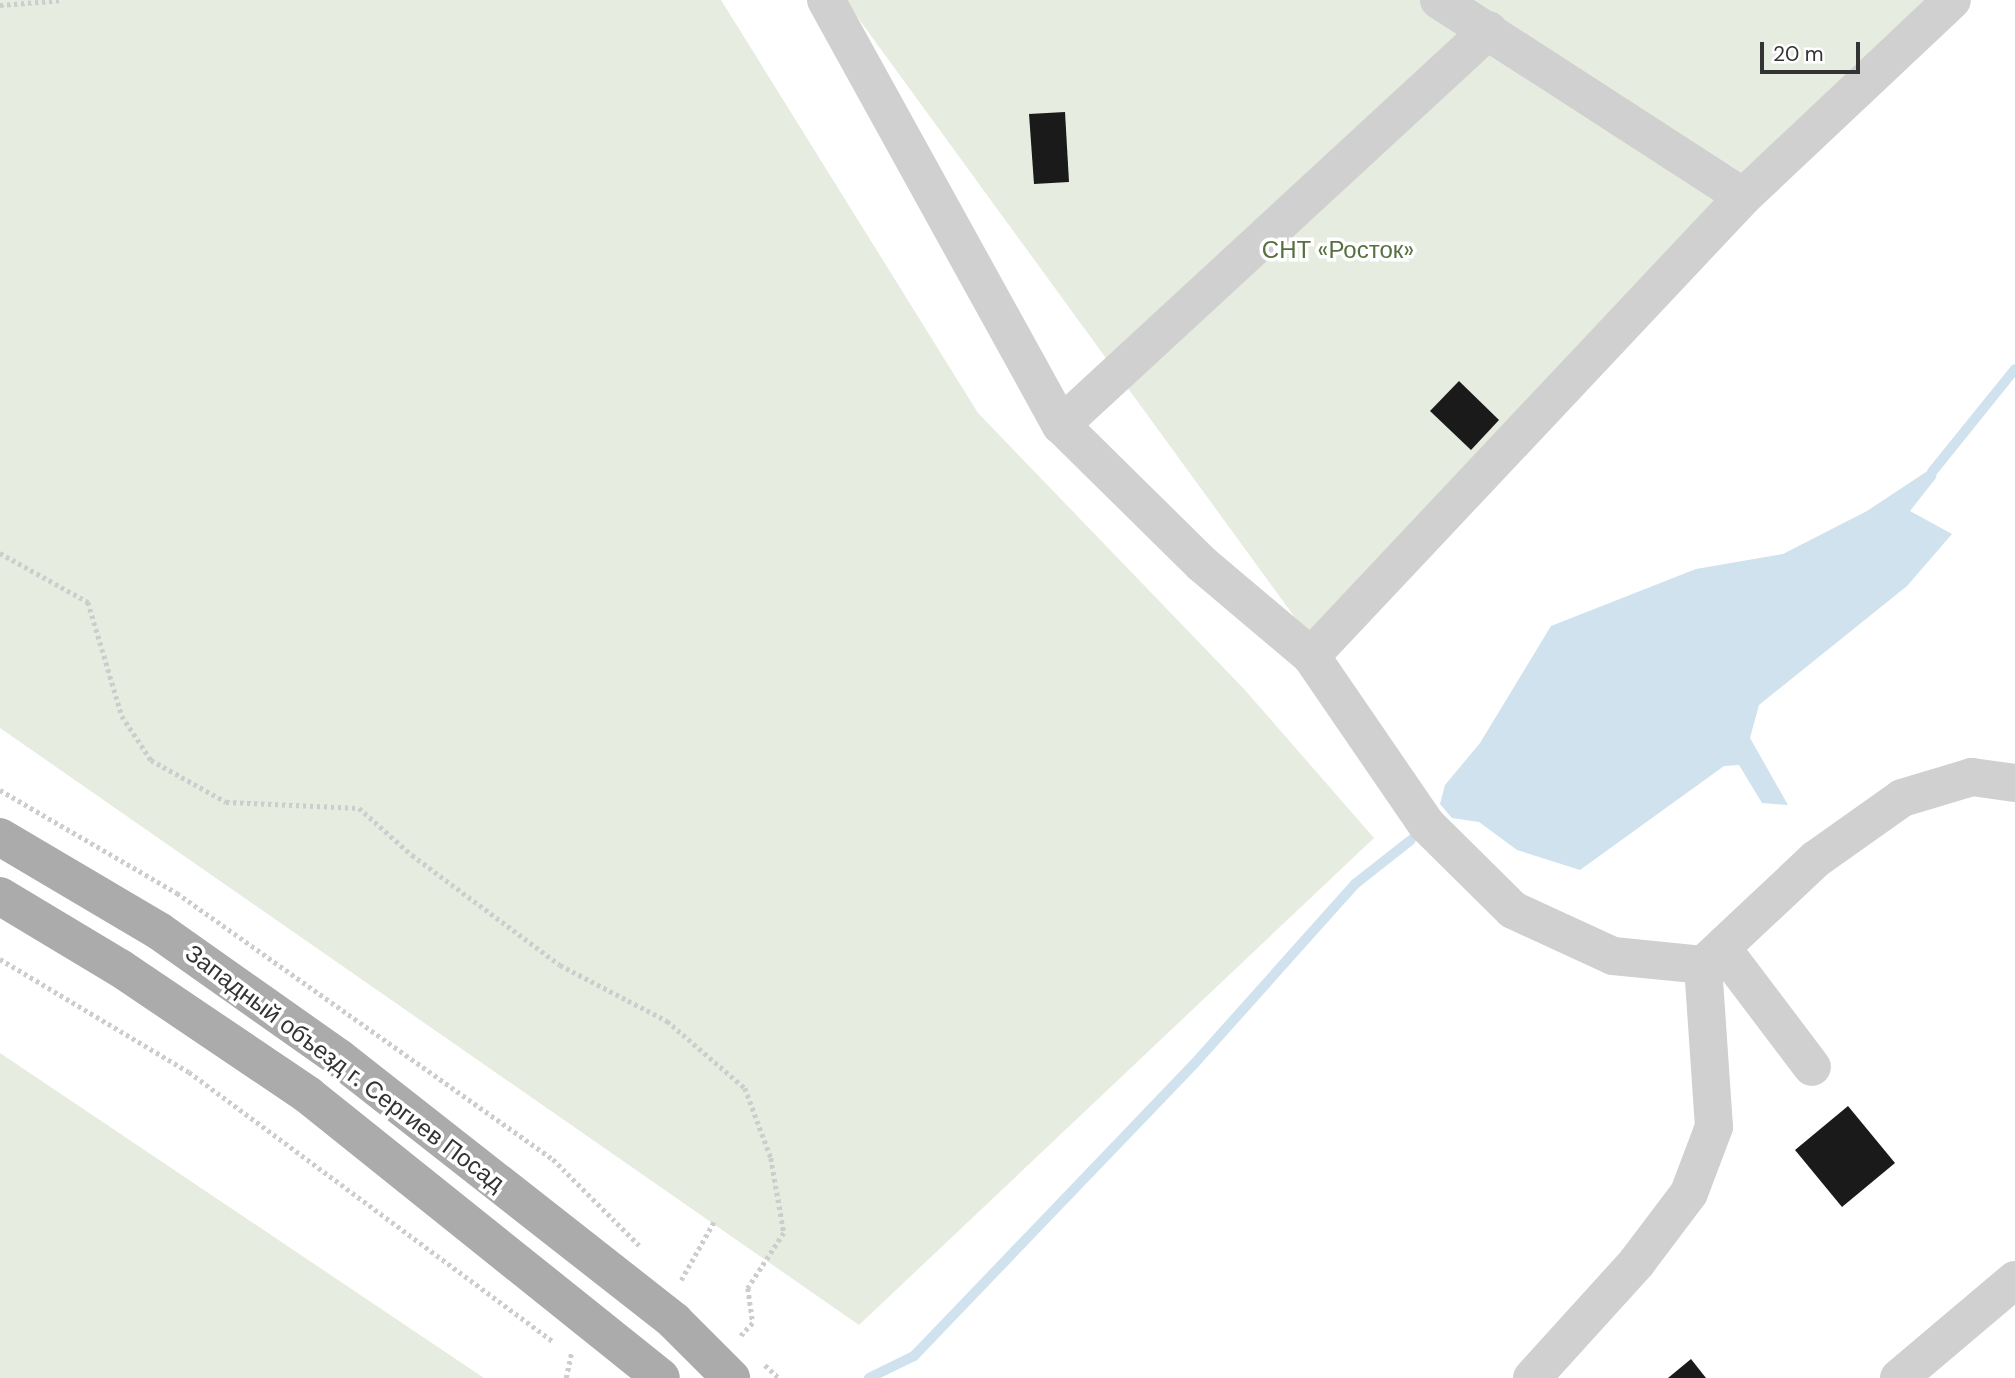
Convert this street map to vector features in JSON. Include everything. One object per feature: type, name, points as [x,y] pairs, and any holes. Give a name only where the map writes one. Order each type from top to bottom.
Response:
[{"type":"main road","name":"Западный объезд г. Сергиев Посад","points":[[0,837],[159,931],[339,1058],[674,1321],[731,1378]]},
{"type":"main road","name":"Западный объезд г. Сергиев Посад","points":[[0,896],[120,968],[308,1095],[650,1367]]},
{"type":"street","points":[[826,0],[1061,425],[1202,564],[1311,656],[1426,824],[1513,910],[1613,956],[1712,956],[1816,859],[1902,799],[1972,777],[2015,783]]},
{"type":"street","points":[[1439,0],[1744,197]]},
{"type":"street","points":[[1311,656],[1744,197],[1952,0]]},
{"type":"street","points":[[1061,425],[1489,30]]},
{"type":"street","points":[[1712,956],[1812,1068]]},
{"type":"street","points":[[1532,1378],[1637,1262],[1689,1193],[1714,1127],[1712,956]]},
{"type":"street","points":[[1899,1378],[2015,1280]]},
{"type":"path","points":[[0,5],[63,0]]},
{"type":"path","points":[[0,553],[88,602],[122,716],[151,760],[226,802],[359,808],[412,855],[560,965],[667,1021],[746,1088],[771,1158],[785,1233],[748,1288]]},
{"type":"path","points":[[0,959],[189,1072],[579,1360]]},
{"type":"path","points":[[679,1284],[715,1220]]},
{"type":"path","points":[[566,1378],[570,1354]]},
{"type":"green space","points":[[0,0],[721,0],[978,413],[1244,689],[1374,838],[859,1325],[0,728]]},
{"type":"green space","name":"СНТ «Росток»","points":[[845,0],[1961,0],[1307,634]]},
{"type":"green space","points":[[0,1053],[484,1378],[0,1378]]},
{"type":"water","points":[[1938,464],[1936,478],[1910,511],[1952,534],[1907,586],[1759,705],[1750,738],[1788,805],[1762,803],[1739,765],[1724,766],[1580,870],[1517,850],[1479,822],[1452,818],[1440,804],[1445,785],[1480,743],[1551,626],[1696,569],[1783,554],[1867,511]]},
{"type":"building","points":[[1065,112],[1069,182],[1034,184],[1029,114]]},
{"type":"building","points":[[1459,381],[1499,420],[1471,450],[1430,411]]},
{"type":"building","points":[[1848,1106],[1895,1163],[1842,1207],[1795,1150]]},
{"type":"building","points":[[1691,1359],[1706,1378],[1668,1378]]},
{"type":"waterway","points":[[1932,472],[2015,369]]},
{"type":"waterway","points":[[869,1378],[914,1356],[1195,1063],[1355,884],[1411,840]]}]
